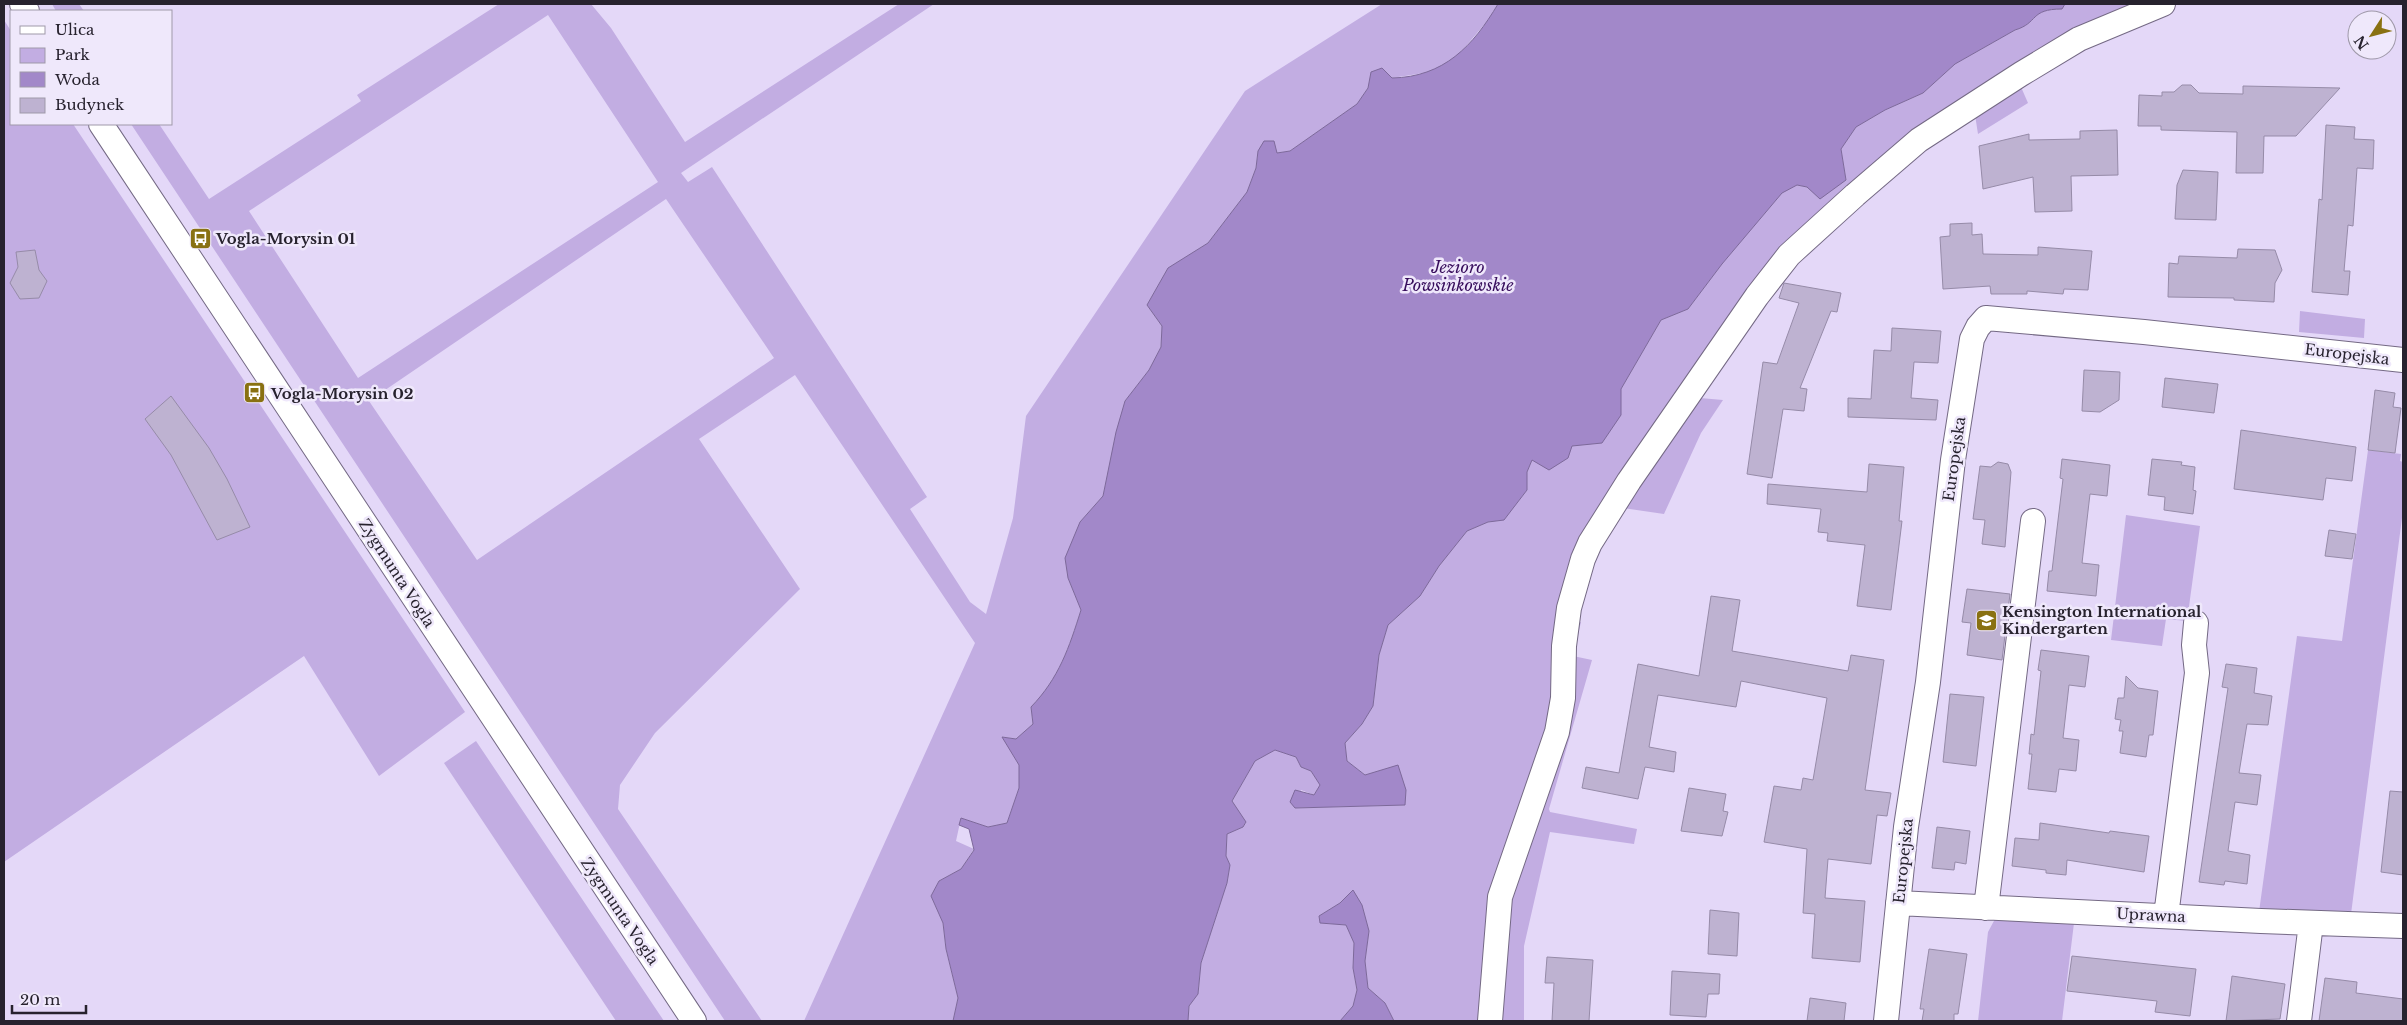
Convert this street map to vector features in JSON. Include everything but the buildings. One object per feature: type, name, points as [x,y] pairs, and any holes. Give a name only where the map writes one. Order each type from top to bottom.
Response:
[{"type":"street","points":[[1490,1021],[1500,897],[1557,732],[1563,698],[1564,646],[1568,608],[1583,559],[1590,544],[1656,441],[1726,338],[1789,255],[1855,195],[1919,140],[2021,74],[2079,39],[2164,4]]},
{"type":"street","name":"Zygmunta Vogla","points":[[103,125],[694,1021]]},
{"type":"street","name":"Europejska","points":[[1886,1021],[1898,903],[1963,387],[1972,339],[1982,323],[1986,318],[2037,322],[2403,360]]},
{"type":"street","points":[[1986,908],[2032,521]]},
{"type":"street","points":[[2166,916],[2198,673],[2194,645],[2196,623]]},
{"type":"street","name":"Uprawna","points":[[1898,903],[2403,926]]},
{"type":"street","points":[[2299,1021],[2311,923]]},
{"type":"green space","points":[[52,4],[79,4],[83,10],[55,10]]},
{"type":"green space","points":[[499,4],[591,4],[611,28],[685,142],[899,4],[934,4],[681,173],[688,182],[712,167],[927,497],[910,509],[970,602],[986,614],[1013,518],[1026,416],[1245,91],[1382,4],[1498,4],[1489,19],[1455,59],[1430,72],[1392,78],[1368,88],[1357,104],[1290,151],[1277,153],[1258,151],[1256,168],[1247,192],[1208,243],[1168,269],[1147,305],[1162,326],[1161,347],[1149,370],[1125,401],[1103,496],[1080,522],[1068,578],[1081,610],[1077,624],[1056,674],[1031,707],[1033,724],[1016,739],[1003,737],[1019,765],[1019,788],[1007,823],[988,827],[961,818],[956,841],[974,849],[961,869],[939,881],[931,896],[943,923],[946,950],[958,998],[953,1021],[804,1021],[975,643],[795,375],[699,439],[800,589],[655,733],[620,785],[618,809],[762,1021],[725,1021],[132,125],[160,125],[209,199],[361,101],[357,95]],"holes":[[[548,15],[658,182],[358,378],[249,211]],[[666,199],[774,358],[477,560],[369,401]]]},
{"type":"green space","points":[[2065,4],[2140,4],[1853,186],[1580,549],[1557,688],[1484,1021],[1394,1021],[1385,1003],[1368,988],[1365,961],[1369,931],[1353,890],[1340,903],[1319,916],[1321,923],[1346,925],[1354,943],[1353,968],[1357,990],[1353,1006],[1340,1021],[1188,1021],[1189,1006],[1198,994],[1201,963],[1227,883],[1230,865],[1226,856],[1227,834],[1243,827],[1246,823],[1232,801],[1255,761],[1275,750],[1296,757],[1301,767],[1311,771],[1320,785],[1314,795],[1301,790],[1295,808],[1405,805],[1347,761],[1345,743],[1362,724],[1373,706],[1379,655],[1388,625],[1420,596],[1439,566],[1467,531],[1488,522],[1504,519],[1527,490],[1527,472],[1532,460],[1572,445],[1621,415],[1621,389],[1661,320],[1688,309],[1722,264],[1782,192],[1797,185],[1807,187],[1846,180],[1841,149],[1856,127],[1885,110],[1923,93],[1955,64],[2023,27],[2044,11],[2062,9]]},
{"type":"green space","points":[[4,20],[10,29],[10,125],[74,125],[465,712],[379,776],[304,656],[4,862]]},
{"type":"green space","points":[[2021,87],[2028,103],[1978,134],[1975,115]]},
{"type":"green space","points":[[2300,311],[2365,319],[2364,338],[2299,332]]},
{"type":"green space","points":[[1700,398],[1723,400],[1701,433],[1664,514],[1623,508]]},
{"type":"green space","points":[[2368,450],[2401,454],[2400,461],[2403,462],[2403,510],[2351,914],[2259,912],[2297,636],[2342,641]]},
{"type":"green space","points":[[2126,515],[2200,526],[2187,621],[2166,619],[2162,646],[2111,640]]},
{"type":"green space","points":[[1581,622],[1573,656],[1592,660],[1549,809],[1550,812],[1637,829],[1634,844],[1550,832],[1524,946],[1524,1021],[1497,1021],[1506,894],[1574,624]]},
{"type":"green space","points":[[476,741],[664,1021],[616,1021],[444,763]]},
{"type":"green space","points":[[1995,919],[2074,923],[2062,1021],[1978,1021],[1988,932]]},
{"type":"water","name":"Jezioro Powsinkowskie","points":[[1498,4],[2065,4],[2062,9],[2044,11],[2023,27],[1955,64],[1923,93],[1885,110],[1856,127],[1841,149],[1846,180],[1820,199],[1807,187],[1797,185],[1782,193],[1722,264],[1688,309],[1661,320],[1621,389],[1621,415],[1602,443],[1572,446],[1568,458],[1549,470],[1532,460],[1527,472],[1527,490],[1504,520],[1488,522],[1467,531],[1439,566],[1420,596],[1388,625],[1379,655],[1373,706],[1362,724],[1345,743],[1347,761],[1365,775],[1398,765],[1406,790],[1405,805],[1295,808],[1290,802],[1295,790],[1314,795],[1320,785],[1311,771],[1301,767],[1296,757],[1275,750],[1255,761],[1232,801],[1246,822],[1243,827],[1227,834],[1226,856],[1230,865],[1227,883],[1201,963],[1198,994],[1189,1006],[1188,1021],[953,1021],[958,998],[946,949],[943,923],[931,896],[939,881],[961,869],[974,850],[969,829],[959,825],[961,818],[988,827],[1007,823],[1019,788],[1019,765],[1002,737],[1016,739],[1033,724],[1031,707],[1056,674],[1077,624],[1081,610],[1068,578],[1065,558],[1080,522],[1103,496],[1116,432],[1125,401],[1149,370],[1161,347],[1162,326],[1147,305],[1168,268],[1208,243],[1247,192],[1256,168],[1258,151],[1264,141],[1274,141],[1277,153],[1290,151],[1357,104],[1368,88],[1371,72],[1382,68],[1392,78],[1427,72],[1442,65],[1467,46]]},
{"type":"water","points":[[1353,890],[1362,905],[1369,931],[1365,961],[1368,988],[1385,1003],[1394,1021],[1340,1021],[1353,1006],[1357,990],[1353,968],[1354,943],[1346,925],[1320,923],[1319,916],[1340,903]]},
{"type":"place","name":"Vogla-Morysin 01","points":[[200,238]]},
{"type":"place","name":"Vogla-Morysin 02","points":[[255,393]]},
{"type":"place","name":"Kensington International Kindergarten","points":[[1986,620]]}]
